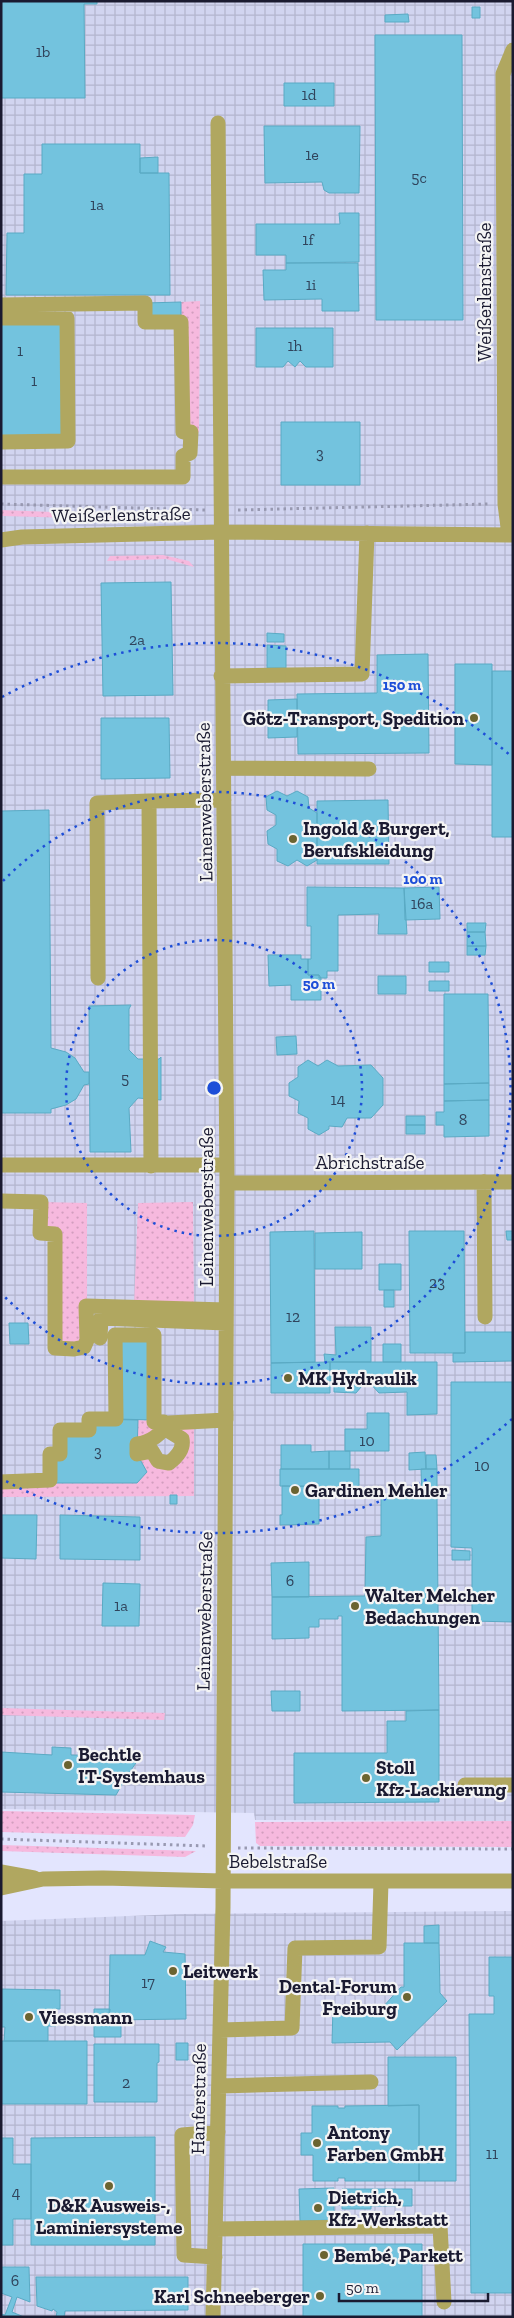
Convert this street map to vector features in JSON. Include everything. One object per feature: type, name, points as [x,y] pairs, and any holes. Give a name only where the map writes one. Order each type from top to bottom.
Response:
[{"type":"street","name":"Weißerlenstraße","points":[[1,540],[22,537],[221,532],[511,535],[505,504],[503,74],[513,50]]},
{"type":"street","points":[[218,123],[221,532]]},
{"type":"street","points":[[1,305],[145,302],[145,322],[181,322],[183,432],[191,432],[190,453],[183,456],[183,477],[1,477]]},
{"type":"street","points":[[1,318],[67,318],[68,413],[68,442],[1,442]]},
{"type":"street","name":"Leinenweberstraße","points":[[221,532],[221,676],[225,768],[227,1165],[223,1881]]},
{"type":"street","name":"Weißerlenstraße","points":[[1,533],[22,537]]},
{"type":"street","points":[[221,676],[362,674],[367,533]]},
{"type":"street","points":[[225,768],[369,769]]},
{"type":"street","points":[[98,978],[97,802],[224,800]]},
{"type":"street","points":[[149,801],[151,1166]]},
{"type":"street","points":[[1,1164],[227,1165]]},
{"type":"street","points":[[484,1182],[485,1317]]},
{"type":"street","name":"Abrichstraße","points":[[227,1183],[513,1182]]},
{"type":"street","points":[[1,1201],[40,1202],[40,1233],[55,1234],[55,1348],[74,1349],[84,1346],[87,1340],[86,1306],[101,1312],[226,1316]]},
{"type":"street","points":[[100,1338],[101,1312]]},
{"type":"street","points":[[1,1482],[50,1480],[50,1454],[60,1454],[60,1430],[89,1430],[89,1419],[116,1419],[115,1335],[154,1334],[154,1422],[164,1422],[165,1425],[162,1432],[147,1443],[137,1444],[137,1454],[152,1451],[158,1461],[169,1463],[177,1456],[183,1444],[182,1439],[170,1431],[169,1423],[226,1420]]},
{"type":"street","points":[[465,1785],[513,1785]]},
{"type":"street","name":"Bebelstraße","points":[[1,1872],[42,1879],[103,1878],[380,1882],[513,1881]]},
{"type":"street","name":"Bebelstraße","points":[[1,1888],[42,1879]]},
{"type":"street","name":"Hanferstraße","points":[[213,2317],[223,1881]]},
{"type":"street","points":[[220,2030],[292,2028],[295,1948],[379,1947],[380,1882]]},
{"type":"street","points":[[219,2086],[371,2082]]},
{"type":"street","points":[[215,2257],[184,2255],[182,2135],[218,2132]]},
{"type":"street","points":[[215,2229],[440,2226],[444,2302]]},
{"type":"path","points":[[1,504],[221,510],[505,504]]},
{"type":"path","points":[[1,1838],[222,1848],[513,1849]]},
{"type":"shaded area","points":[[1,1],[513,1],[513,1821],[255,1820],[254,1813],[1,1809]]},
{"type":"shaded area","points":[[200,301],[199,432],[183,432],[181,302]]},
{"type":"shaded area","points":[[1,510],[187,517],[182,521],[1,516]]},
{"type":"shaded area","points":[[163,555],[189,561],[194,567],[166,559],[107,561],[110,556]]},
{"type":"shaded area","points":[[41,1202],[87,1203],[87,1340],[55,1348],[55,1234],[40,1233]]},
{"type":"shaded area","points":[[193,1202],[194,1309],[134,1307],[138,1203]]},
{"type":"shaded area","points":[[138,1420],[164,1422],[137,1444]]},
{"type":"shaded area","points":[[194,1422],[194,1496],[1,1497],[1,1482],[136,1483],[147,1472],[137,1454],[158,1461],[181,1450],[172,1432]]},
{"type":"shaded area","points":[[1,1708],[165,1713],[164,1720],[1,1715]]},
{"type":"shaded area","points":[[1,1811],[195,1815],[193,1825],[185,1837],[1,1832]]},
{"type":"shaded area","points":[[513,1821],[513,1847],[260,1846],[256,1843],[255,1822]]},
{"type":"shaded area","points":[[1,1845],[196,1851],[185,1857],[1,1851]]},
{"type":"shaded area","points":[[513,1911],[513,2317],[1,2317],[1,1921],[180,1914]]},
{"type":"building","points":[[1,1],[97,1],[97,4],[84,4],[85,98],[1,98]]},
{"type":"building","points":[[472,7],[480,7],[480,18],[472,18]]},
{"type":"building","points":[[408,14],[409,22],[385,22],[385,15]]},
{"type":"building","points":[[375,35],[462,35],[463,320],[376,320]]},
{"type":"building","points":[[284,83],[334,83],[334,106],[284,106]]},
{"type":"building","points":[[264,126],[360,126],[359,193],[329,193],[324,190],[322,182],[265,183]]},
{"type":"building","points":[[42,144],[140,144],[140,173],[169,173],[170,295],[6,295],[7,233],[24,233],[24,174],[42,174]]},
{"type":"building","points":[[158,157],[158,173],[140,173],[140,158]]},
{"type":"building","points":[[339,213],[359,213],[359,262],[286,263],[286,255],[256,255],[256,224],[340,224]]},
{"type":"building","points":[[286,263],[358,263],[359,311],[322,311],[322,299],[264,300],[263,270],[286,270]]},
{"type":"building","points":[[181,302],[181,322],[145,322],[145,303]]},
{"type":"building","points":[[1,318],[67,318],[68,441],[1,442]]},
{"type":"building","points":[[256,328],[333,328],[333,367],[306,367],[300,361],[295,367],[288,361],[283,367],[256,367]]},
{"type":"building","points":[[281,422],[360,422],[360,485],[281,485]]},
{"type":"building","points":[[171,582],[173,695],[103,696],[101,583]]},
{"type":"building","points":[[267,633],[284,634],[284,642],[267,642]]},
{"type":"building","points":[[267,645],[286,646],[286,668],[267,668]]},
{"type":"building","points":[[428,654],[429,753],[298,754],[297,694],[377,693],[377,655]]},
{"type":"building","name":"Götz-Transport, Spedition","points":[[455,664],[492,664],[492,765],[455,764]]},
{"type":"building","points":[[492,671],[513,671],[513,837],[492,837]]},
{"type":"building","points":[[297,699],[297,737],[268,738],[268,700]]},
{"type":"building","points":[[101,718],[169,718],[170,778],[101,779]]},
{"type":"building","points":[[277,791],[287,796],[297,791],[308,797],[309,808],[317,813],[317,860],[307,866],[297,860],[288,866],[277,861],[277,849],[268,844],[267,831],[276,825],[276,815],[267,810],[266,797]]},
{"type":"building","points":[[388,800],[389,864],[317,864],[317,801]]},
{"type":"building","points":[[49,810],[51,1048],[66,1052],[75,1058],[84,1072],[89,1072],[89,1084],[84,1085],[76,1099],[66,1105],[51,1109],[51,1113],[1,1113],[1,811]]},
{"type":"building","points":[[307,887],[404,888],[407,934],[378,934],[379,914],[338,915],[338,971],[327,971],[327,978],[319,978],[319,975],[308,975],[308,959],[311,959],[311,926],[307,926]]},
{"type":"building","points":[[439,887],[440,919],[405,920],[404,888]]},
{"type":"building","points":[[467,923],[486,923],[485,932],[467,932]]},
{"type":"building","points":[[467,932],[485,932],[486,946],[467,946]]},
{"type":"building","points":[[467,946],[486,946],[485,955],[467,955]]},
{"type":"building","points":[[268,955],[301,955],[301,959],[308,959],[308,975],[319,975],[321,978],[321,1000],[291,1000],[291,985],[269,986]]},
{"type":"building","points":[[429,962],[449,962],[449,972],[429,972]]},
{"type":"building","points":[[378,976],[406,976],[406,994],[378,994]]},
{"type":"building","points":[[429,981],[449,981],[449,991],[429,991]]},
{"type":"building","points":[[444,994],[488,994],[489,1083],[444,1084]]},
{"type":"building","points":[[131,1005],[129,1009],[129,1050],[138,1059],[159,1059],[161,1057],[161,1100],[138,1098],[129,1108],[131,1152],[90,1152],[89,1006]]},
{"type":"building","points":[[296,1036],[297,1054],[277,1055],[276,1037]]},
{"type":"building","points":[[308,1060],[318,1066],[327,1060],[338,1066],[371,1065],[383,1078],[383,1105],[371,1118],[347,1118],[342,1127],[329,1126],[329,1129],[319,1135],[308,1129],[308,1118],[298,1113],[299,1101],[289,1096],[289,1083],[298,1077],[298,1067]]},
{"type":"building","points":[[489,1083],[489,1100],[444,1101],[444,1084]]},
{"type":"building","points":[[489,1100],[489,1136],[444,1137],[444,1125],[436,1125],[436,1112],[444,1112],[444,1101]]},
{"type":"building","points":[[406,1116],[425,1116],[425,1125],[406,1125]]},
{"type":"building","points":[[406,1125],[425,1125],[425,1134],[406,1134]]},
{"type":"building","points":[[314,1231],[315,1362],[271,1363],[270,1232]]},
{"type":"building","points":[[409,1231],[464,1231],[465,1353],[410,1353]]},
{"type":"building","points":[[506,1231],[513,1231],[513,1240],[507,1240]]},
{"type":"building","points":[[362,1232],[362,1269],[315,1269],[315,1233]]},
{"type":"building","points":[[379,1264],[401,1264],[401,1290],[379,1290]]},
{"type":"building","points":[[384,1290],[394,1290],[394,1307],[384,1307]]},
{"type":"building","points":[[9,1323],[28,1323],[29,1344],[10,1344]]},
{"type":"building","points":[[335,1327],[371,1327],[371,1362],[325,1362],[324,1354],[336,1355]]},
{"type":"building","points":[[465,1332],[513,1332],[513,1361],[453,1362],[453,1353],[465,1353]]},
{"type":"building","points":[[115,1335],[154,1335],[154,1420],[116,1419]]},
{"type":"building","points":[[383,1344],[401,1344],[401,1362],[383,1362]]},
{"type":"building","points":[[330,1362],[437,1362],[437,1414],[407,1415],[407,1392],[379,1393],[367,1380],[356,1393],[334,1392],[334,1381],[330,1381]]},
{"type":"building","points":[[330,1362],[330,1393],[271,1393],[271,1363]]},
{"type":"building","points":[[451,1382],[513,1382],[513,1622],[472,1621],[472,1548],[451,1547]]},
{"type":"building","points":[[367,1413],[389,1413],[389,1451],[345,1451],[345,1429],[367,1429]]},
{"type":"building","points":[[89,1419],[138,1420],[137,1454],[147,1472],[137,1483],[50,1483],[60,1430],[89,1430]]},
{"type":"building","points":[[281,1445],[311,1445],[311,1452],[329,1451],[329,1469],[281,1469]]},
{"type":"building","points":[[329,1451],[350,1451],[350,1469],[329,1469]]},
{"type":"building","points":[[425,1452],[426,1469],[409,1470],[409,1453]]},
{"type":"building","points":[[426,1455],[436,1455],[437,1469],[426,1469]]},
{"type":"building","points":[[280,1469],[359,1469],[359,1487],[280,1486]]},
{"type":"building","points":[[421,1469],[437,1469],[437,1497],[422,1498]]},
{"type":"building","points":[[282,1486],[319,1486],[319,1524],[280,1525]]},
{"type":"building","points":[[170,1495],[177,1495],[177,1504],[170,1504]]},
{"type":"building","name":"Walter Melcher Bedachungen","points":[[437,1497],[439,1710],[342,1711],[342,1616],[338,1616],[338,1619],[319,1619],[319,1627],[309,1627],[309,1638],[272,1639],[272,1597],[365,1596],[366,1537],[381,1536],[381,1498]]},
{"type":"building","points":[[1,1515],[37,1515],[36,1559],[1,1558]]},
{"type":"building","points":[[60,1515],[140,1517],[140,1560],[60,1559]]},
{"type":"building","points":[[452,1550],[470,1551],[470,1560],[452,1560]]},
{"type":"building","points":[[309,1562],[309,1597],[272,1597],[271,1563]]},
{"type":"building","points":[[103,1583],[140,1584],[139,1626],[102,1626]]},
{"type":"building","points":[[271,1691],[300,1691],[300,1711],[272,1711]]},
{"type":"building","name":"Stoll Kfz-Lackierung","points":[[439,1710],[439,1802],[294,1803],[294,1753],[387,1753],[387,1721],[406,1721],[406,1711]]},
{"type":"building","name":"Bechtle IT-Systemhaus","points":[[52,1747],[71,1748],[71,1755],[140,1757],[129,1773],[131,1777],[128,1781],[124,1781],[116,1795],[1,1792],[1,1752],[52,1755]]},
{"type":"building","points":[[439,1925],[439,1943],[424,1943],[424,1926]]},
{"type":"building","points":[[150,1941],[166,1947],[163,1952],[185,1954],[186,2019],[109,2020],[110,1955],[145,1955]]},
{"type":"building","points":[[404,1943],[439,1943],[440,1993],[447,2001],[397,2050],[390,2042],[332,2043],[333,2007],[382,2008],[401,1987],[404,1987]]},
{"type":"building","points":[[489,1957],[513,1957],[513,2293],[471,2293],[469,2014],[494,2014],[494,1996],[489,1996]]},
{"type":"building","name":"Viessmann","points":[[1,1989],[60,1990],[60,2009],[56,2009],[56,2026],[48,2026],[48,2041],[4,2041],[5,2027],[1,2027]]},
{"type":"building","points":[[94,2009],[110,2009],[109,2020],[121,2020],[121,2037],[94,2037]]},
{"type":"building","points":[[1,2041],[87,2041],[87,2104],[1,2104]]},
{"type":"building","points":[[176,2043],[188,2043],[188,2060],[176,2060]]},
{"type":"building","points":[[94,2044],[159,2044],[157,2102],[94,2102]]},
{"type":"building","points":[[388,2057],[456,2057],[456,2181],[419,2181],[419,2105],[388,2106]]},
{"type":"building","points":[[419,2105],[419,2181],[345,2181],[345,2178],[338,2178],[338,2181],[313,2181],[313,2155],[301,2155],[301,2133],[312,2133],[312,2106],[338,2106],[338,2108],[345,2108],[345,2106]]},
{"type":"building","points":[[155,2137],[155,2245],[31,2245],[31,2138]]},
{"type":"building","points":[[1,2138],[13,2138],[13,2164],[31,2164],[31,2219],[13,2219],[13,2245],[1,2245]]},
{"type":"building","points":[[334,2188],[334,2220],[300,2221],[299,2189]]},
{"type":"building","points":[[342,2189],[371,2189],[371,2209],[342,2209]]},
{"type":"building","points":[[371,2189],[412,2189],[412,2206],[371,2206]]},
{"type":"building","points":[[303,2244],[422,2244],[422,2317],[303,2317]]},
{"type":"building","points":[[1,2267],[29,2267],[30,2302],[17,2297],[12,2312],[24,2317],[1,2317],[1,2314],[5,2315],[12,2297],[1,2293]]},
{"type":"building","points":[[36,2277],[188,2277],[188,2310],[65,2311],[64,2317],[56,2317],[57,2312],[53,2309],[52,2311],[37,2306]]},
{"type":"place","name":"Götz-Transport, Spedition","points":[[474,718]]},
{"type":"place","name":"Ingold & Burgert, Berufskleidung","points":[[293,839]]},
{"type":"place","name":"MK Hydraulik","points":[[288,1378]]},
{"type":"place","name":"Gardinen Mehler","points":[[295,1490]]},
{"type":"place","name":"Walter Melcher Bedachungen","points":[[355,1606]]},
{"type":"place","name":"Bechtle IT-Systemhaus","points":[[68,1765]]},
{"type":"place","name":"Stoll Kfz-Lackierung","points":[[366,1778]]},
{"type":"place","name":"Leitwerk","points":[[173,1971]]},
{"type":"place","name":"Dental-Forum Freiburg","points":[[407,1997]]},
{"type":"place","name":"Viessmann","points":[[29,2017]]},
{"type":"place","name":"Antony Farben GmbH","points":[[317,2143]]},
{"type":"place","name":"D&K Ausweis-, Laminiersysteme","points":[[109,2186]]},
{"type":"place","name":"Dietrich, Kfz-Werkstatt","points":[[318,2208]]},
{"type":"place","name":"Bembé, Parkett","points":[[324,2255]]},
{"type":"place","name":"Karl Schneeberger","points":[[320,2296]]}]
